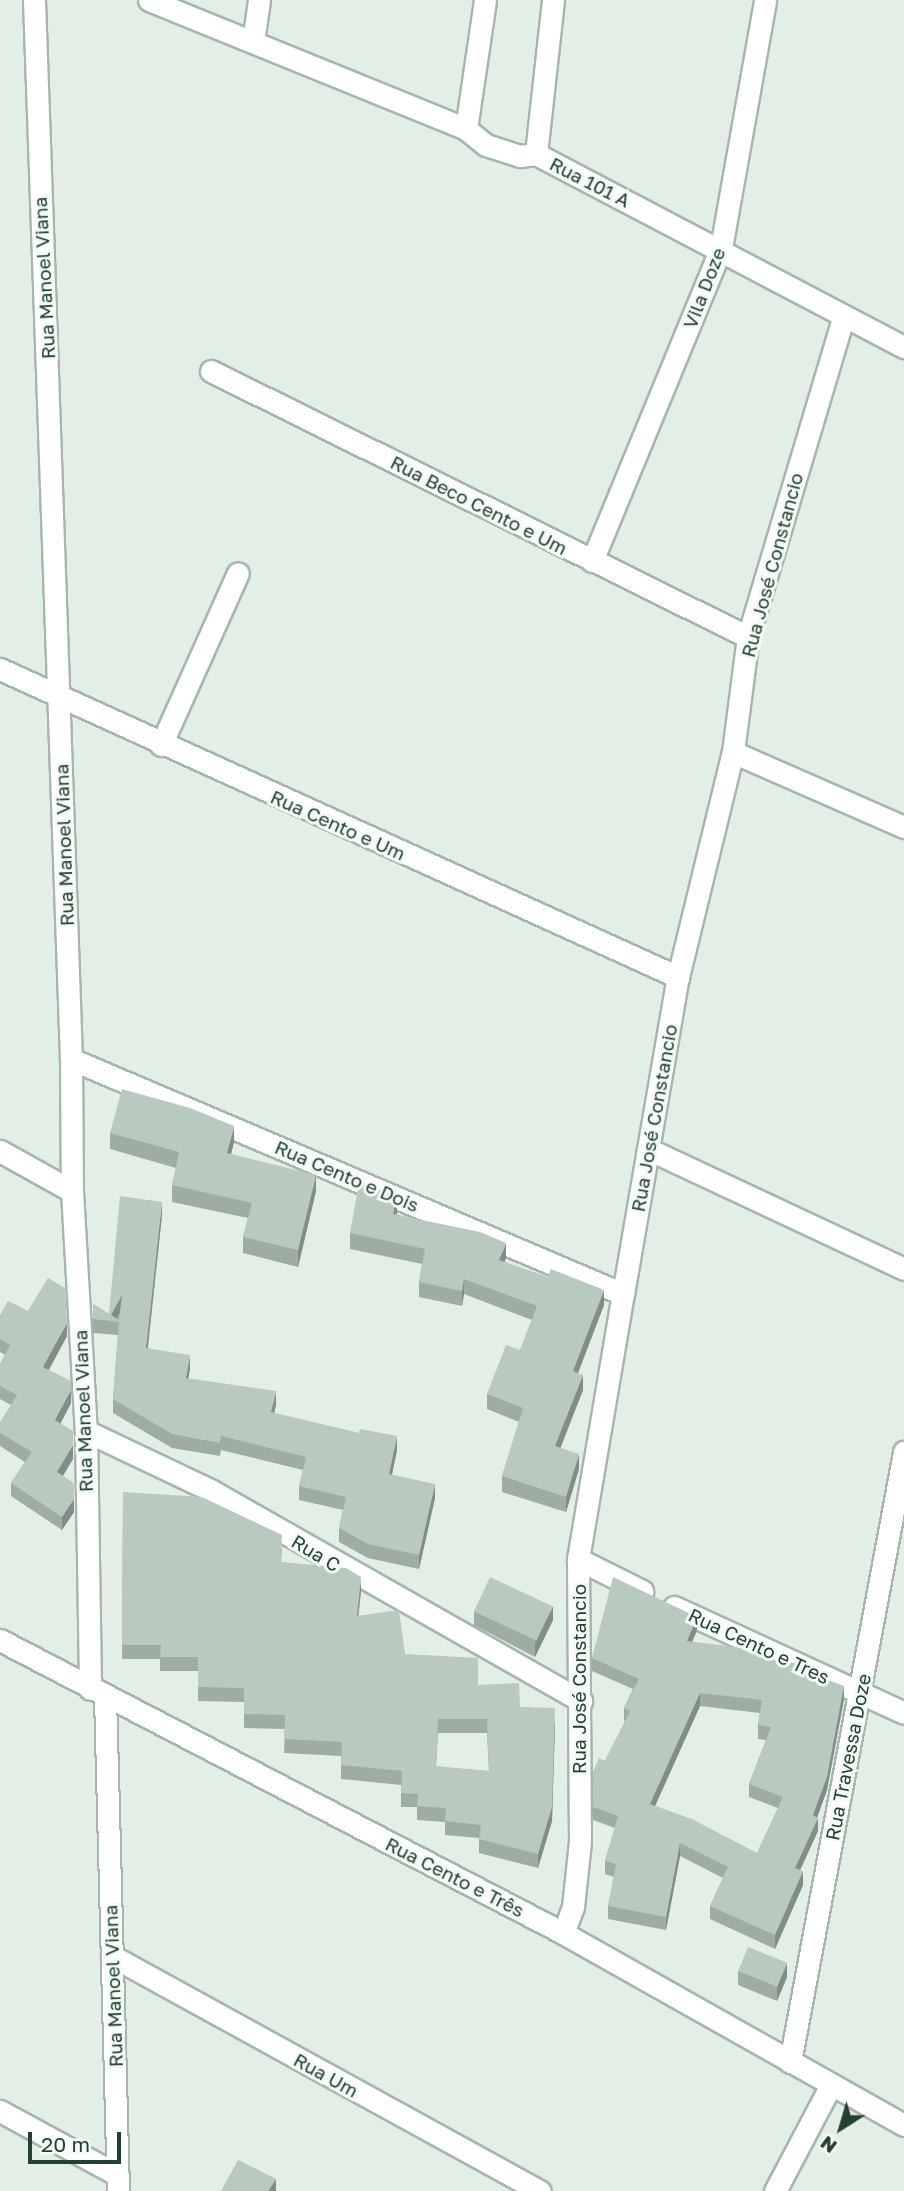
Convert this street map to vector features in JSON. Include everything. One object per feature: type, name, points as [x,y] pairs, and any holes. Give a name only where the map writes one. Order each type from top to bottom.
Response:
[{"type":"street","name":"Rua Manoel Viana","points":[[34,0],[71,1059],[72,1191],[112,1956],[118,2183]]},
{"type":"street","name":"Rua 101 A","points":[[149,0],[466,130],[495,148],[520,156],[536,154],[721,248],[843,318],[904,347]]},
{"type":"street","points":[[253,42],[259,0]]},
{"type":"street","points":[[466,130],[485,0]]},
{"type":"street","points":[[536,154],[553,0]]},
{"type":"street","name":"Vila Doze","points":[[592,561],[721,248],[765,0]]},
{"type":"street","name":"Rua José Constancio","points":[[563,1933],[573,1908],[579,1842],[581,1701],[578,1559],[648,1149],[678,978],[733,752],[748,637],[843,318]]},
{"type":"street","name":"Rua Beco Cento e Um","points":[[211,371],[748,637]]},
{"type":"street","points":[[161,746],[238,573]]},
{"type":"street","name":"Rua Cento e Um","points":[[0,669],[161,746],[678,978]]},
{"type":"street","points":[[733,752],[904,827]]},
{"type":"street","name":"Rua Cento e Dois","points":[[71,1059],[623,1294]]},
{"type":"street","points":[[648,1149],[904,1269]]},
{"type":"street","points":[[0,1151],[72,1191]]},
{"type":"street","name":"Rua C","points":[[86,1432],[210,1490],[581,1701]]},
{"type":"street","name":"Rua Travessa Doze","points":[[790,2062],[904,1452]]},
{"type":"street","name":"Rua Cento e Tres","points":[[578,1559],[904,1713]]},
{"type":"street","name":"Rua Cento e Três","points":[[0,1640],[97,1693],[563,1933],[904,2125]]},
{"type":"street","name":"Rua Um","points":[[112,1956],[540,2191]]},
{"type":"street","points":[[775,2191],[831,2085]]},
{"type":"street","points":[[0,2111],[118,2183]]},
{"type":"building","points":[[122,1089],[190,1108],[234,1126],[227,1153],[316,1175],[298,1250],[243,1237],[252,1203],[172,1185],[179,1152],[110,1133]]},
{"type":"building","points":[[359,1183],[397,1196],[393,1214],[480,1232],[506,1243],[499,1260],[548,1277],[551,1269],[604,1290],[573,1371],[583,1375],[555,1446],[579,1454],[566,1497],[502,1476],[523,1408],[487,1394],[506,1345],[520,1350],[537,1306],[464,1279],[462,1291],[419,1282],[425,1249],[350,1233]]},
{"type":"building","points":[[120,1196],[162,1202],[146,1348],[190,1355],[186,1378],[276,1391],[271,1412],[359,1433],[360,1429],[397,1436],[389,1474],[435,1484],[419,1555],[368,1544],[339,1528],[346,1497],[299,1486],[306,1457],[221,1436],[220,1443],[172,1434],[113,1399],[119,1322],[93,1319],[93,1304],[109,1314]],"holes":[[[122,1295],[119,1320],[111,1315]]]},
{"type":"building","points":[[48,1278],[65,1288],[67,1323],[43,1367],[71,1381],[71,1390],[55,1420],[73,1431],[73,1445],[57,1472],[74,1483],[74,1499],[62,1517],[11,1483],[32,1452],[0,1433],[0,1423],[17,1395],[0,1386],[0,1364],[10,1345],[0,1339],[0,1315],[8,1301],[28,1311]]},
{"type":"building","points":[[123,1492],[202,1497],[282,1535],[281,1562],[346,1568],[361,1577],[357,1616],[399,1610],[405,1654],[478,1658],[478,1685],[519,1683],[520,1707],[555,1708],[552,1807],[538,1854],[479,1839],[481,1825],[445,1821],[446,1808],[417,1806],[418,1794],[401,1793],[402,1771],[341,1765],[342,1742],[284,1739],[285,1715],[244,1714],[244,1688],[198,1687],[198,1657],[160,1657],[161,1645],[122,1645]],"holes":[[[438,1719],[487,1719],[489,1771],[436,1766]]]},
{"type":"building","points":[[490,1577],[553,1606],[536,1641],[474,1611]]},
{"type":"building","points":[[613,1577],[697,1617],[687,1641],[760,1650],[759,1657],[795,1663],[804,1671],[844,1686],[827,1777],[813,1815],[818,1818],[795,1868],[803,1871],[775,1935],[710,1906],[728,1867],[680,1843],[666,1917],[608,1906],[616,1864],[605,1861],[618,1816],[593,1807],[593,1772],[599,1758],[605,1761],[630,1711],[624,1708],[639,1679],[592,1658]],"holes":[[[700,1693],[762,1700],[758,1725],[771,1727],[749,1784],[783,1797],[757,1853],[692,1819],[650,1804]]]},
{"type":"building","points":[[748,1947],[787,1963],[777,1987],[738,1971]]},
{"type":"building","points":[[238,2160],[276,2179],[268,2191],[221,2191]]}]
